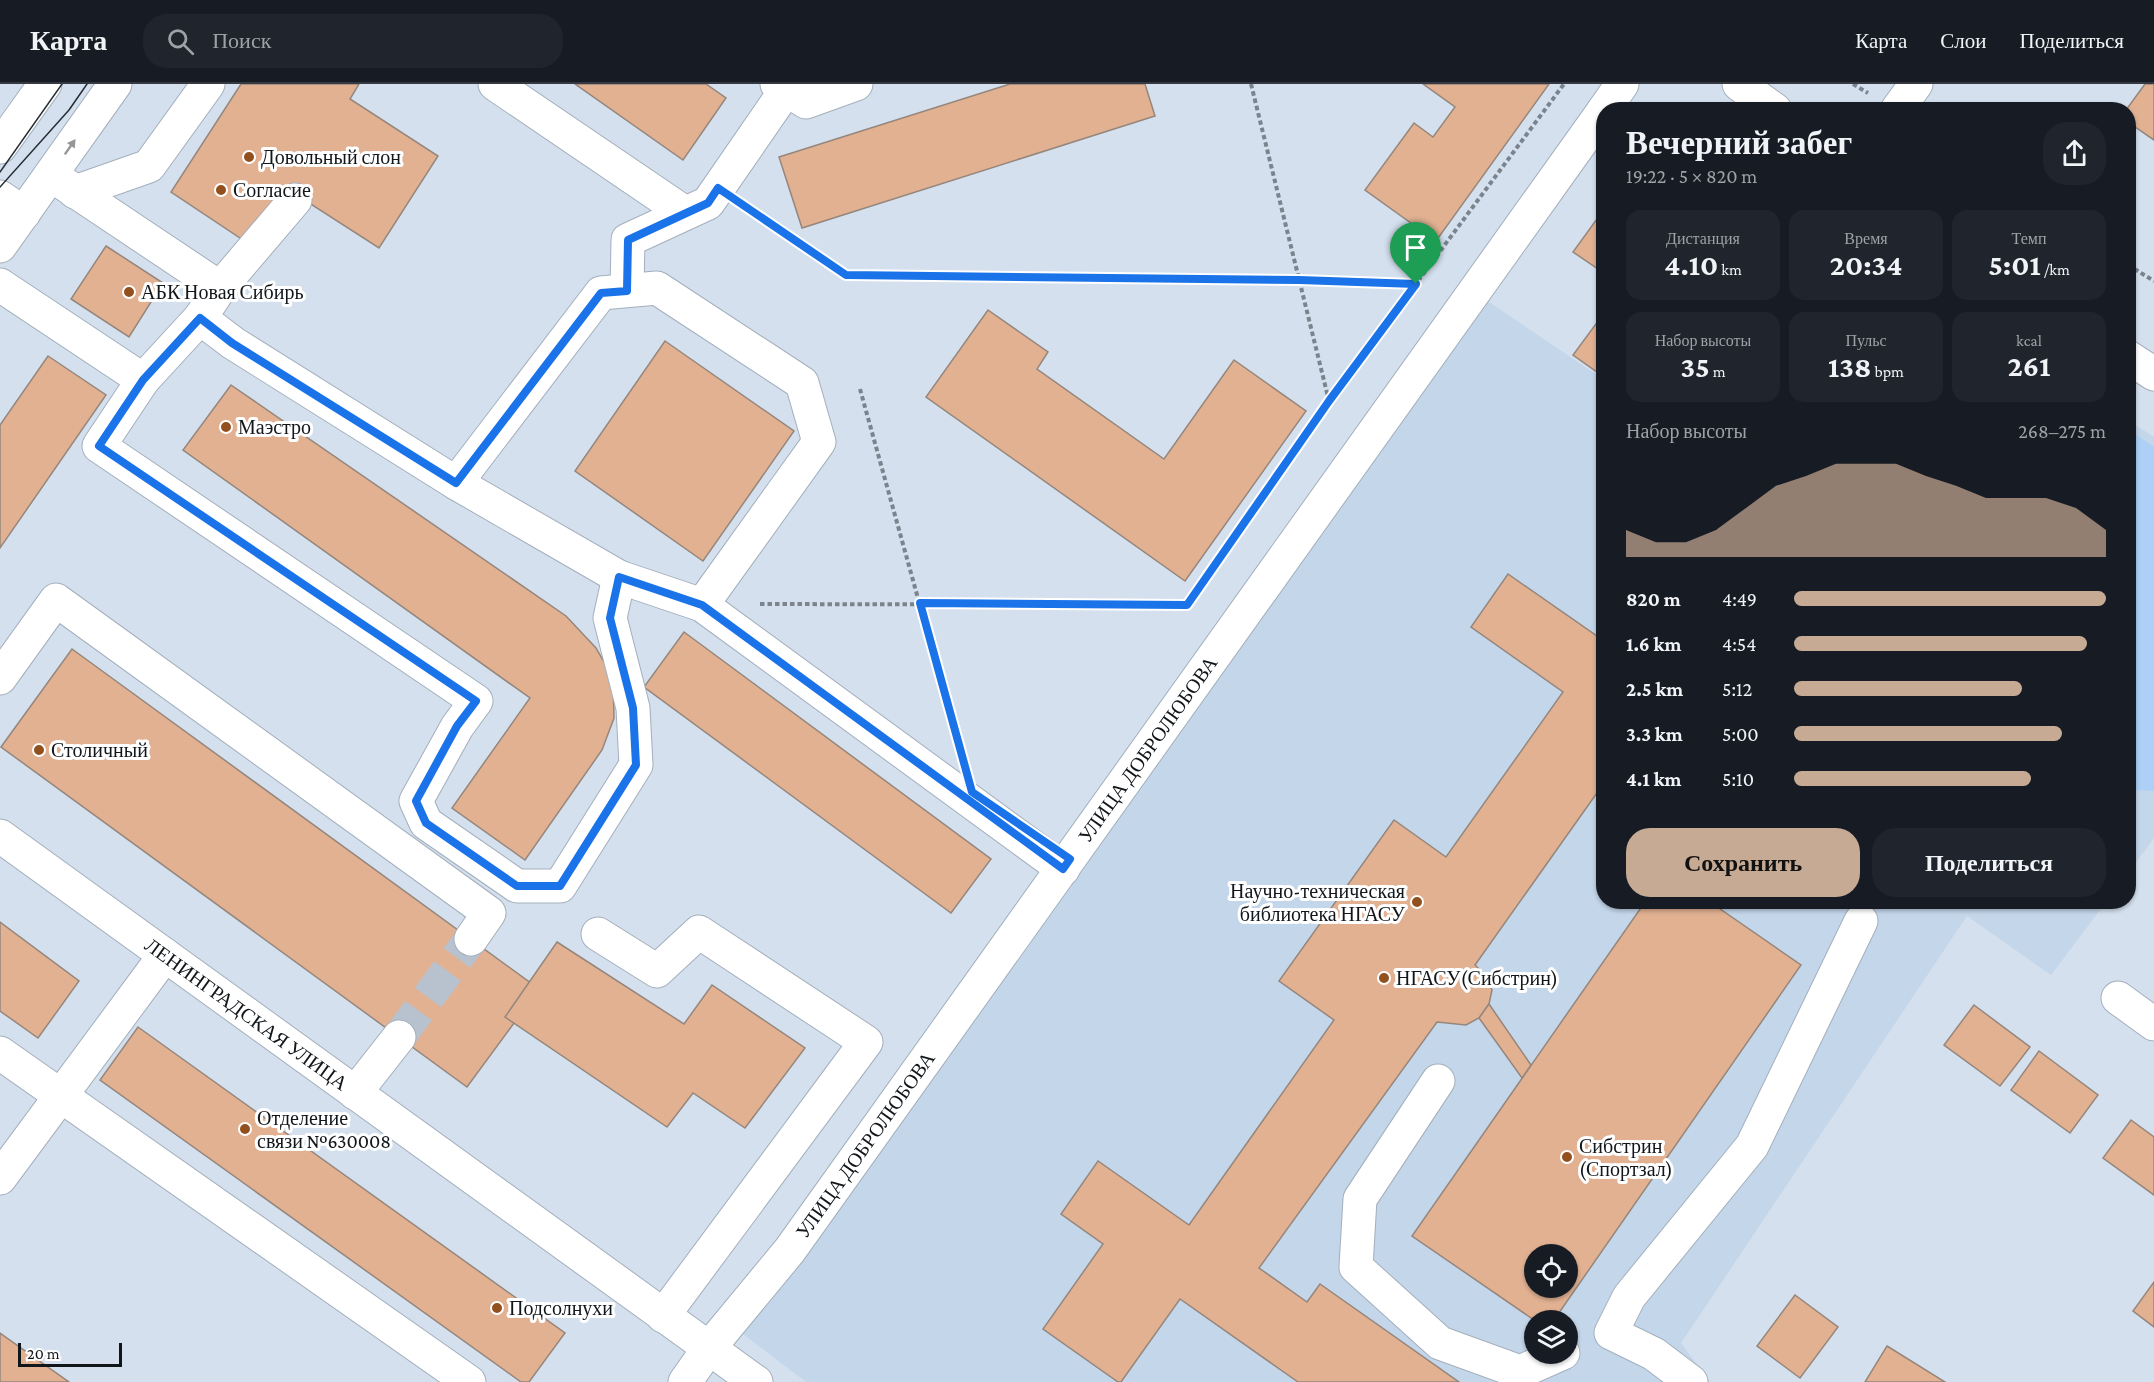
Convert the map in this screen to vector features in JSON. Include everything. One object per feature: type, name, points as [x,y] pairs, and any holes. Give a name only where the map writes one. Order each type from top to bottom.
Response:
[{"type":"street","points":[[0,147],[45,84]]},
{"type":"street","points":[[63,184],[115,84]]},
{"type":"street","points":[[0,246],[12,205],[63,184],[149,166],[208,84]]},
{"type":"street","points":[[495,84],[685,213]]},
{"type":"street","points":[[627,291],[628,240],[708,203],[782,87],[806,102],[856,84]]},
{"type":"street","name":"УЛИЦА ДОБРОЛЮБОВА","points":[[1610,102],[1622,84]]},
{"type":"street","points":[[1739,84],[1764,102]]},
{"type":"street","points":[[1903,102],[1916,84]]},
{"type":"street","name":"УЛИЦА ДОБРОЛЮБОВА","points":[[685,1382],[709,1348],[790,1250],[1596,121]]},
{"type":"street","points":[[63,184],[220,288]]},
{"type":"street","points":[[295,200],[220,288],[200,318],[143,380],[99,446],[476,701],[457,726],[416,801],[426,823],[517,886],[560,886],[636,765],[633,708],[610,618],[619,577]]},
{"type":"street","points":[[0,285],[143,380]]},
{"type":"street","points":[[456,483],[601,293],[657,288],[802,383],[819,442],[702,605]]},
{"type":"street","points":[[200,318],[232,343],[456,483],[619,577],[702,605],[1063,869]]},
{"type":"street","points":[[2136,362],[2154,374]]},
{"type":"street","points":[[0,678],[56,600],[489,913],[471,939]]},
{"type":"street","name":"ЛЕНИНГРАДСКАЯ УЛИЦА","points":[[0,836],[756,1382]]},
{"type":"street","points":[[1578,1347],[1611,1333],[1629,1297],[1752,1146],[1861,921]]},
{"type":"street","points":[[598,934],[657,971],[699,932],[866,1042],[663,1316]]},
{"type":"street","points":[[0,1178],[165,955]]},
{"type":"street","points":[[2118,998],[2154,1024]]},
{"type":"street","points":[[355,1093],[399,1037]]},
{"type":"street","points":[[0,1053],[451,1377]]},
{"type":"street","points":[[1438,1081],[1360,1199],[1356,1267],[1440,1343],[1520,1372],[1538,1364]]},
{"type":"street","points":[[1611,1333],[1654,1354],[1691,1382]]},
{"type":"path","points":[[1251,84],[1329,401]]},
{"type":"path","points":[[702,605],[920,603],[1187,605],[1329,401],[1564,84]]},
{"type":"path","points":[[718,188],[846,275],[1299,280],[1416,284]]},
{"type":"path","points":[[2136,270],[2154,281]]},
{"type":"path","points":[[860,389],[963,758]]},
{"type":"shaded area","points":[[1474,292],[1596,374],[1596,909],[2101,909],[2051,975],[1967,916],[1681,1343],[1710,1382],[806,1382],[743,1334]]},
{"type":"shaded area","points":[[2136,425],[2154,437],[2154,838],[2136,862]]},
{"type":"shaded area","points":[[2136,435],[2154,447],[2154,791],[2136,790]]},
{"type":"building","points":[[241,84],[359,84],[350,99],[438,156],[379,248],[286,188],[249,244],[171,192]]},
{"type":"building","points":[[575,84],[706,84],[726,98],[683,160]]},
{"type":"building","points":[[1010,84],[1145,84],[1155,116],[802,228],[779,157]]},
{"type":"building","points":[[1423,84],[1549,84],[1436,241],[1365,190],[1414,123],[1433,137],[1455,107]]},
{"type":"building","points":[[2145,84],[2154,84],[2154,140],[2136,128],[2136,102],[2132,102]]},
{"type":"building","points":[[1596,220],[1596,268],[1573,252]]},
{"type":"building","points":[[106,246],[163,283],[129,337],[71,299]]},
{"type":"building","points":[[988,310],[1048,352],[1037,369],[1164,459],[1234,360],[1306,411],[1185,581],[926,397]]},
{"type":"building","points":[[1596,324],[1596,371],[1573,355]]},
{"type":"building","points":[[665,341],[794,431],[703,561],[575,471]]},
{"type":"building","points":[[48,356],[106,395],[0,548],[0,425]]},
{"type":"building","points":[[231,385],[566,616],[596,648],[613,678],[614,718],[602,750],[525,860],[452,808],[530,698],[183,450]]},
{"type":"building","name":"НГАСУ(Сибстрин)","points":[[1508,574],[1596,635],[1596,794],[1475,965],[1486,976],[1492,990],[1489,1004],[1479,1018],[1466,1025],[1437,1022],[1259,1268],[1307,1302],[1320,1284],[1459,1382],[1298,1382],[1180,1299],[1121,1382],[1118,1382],[1043,1329],[1103,1244],[1061,1214],[1098,1161],[1189,1225],[1334,1020],[1279,981],[1394,820],[1446,857],[1563,692],[1471,627]]},
{"type":"building","points":[[684,632],[991,859],[951,913],[644,687]]},
{"type":"building","points":[[72,649],[539,989],[467,1087],[1,747]]},
{"type":"building","name":"Сибстрин (Спортзал)","points":[[1640,909],[1720,909],[1801,965],[1578,1286],[1578,1244],[1524,1244],[1524,1298],[1569,1298],[1561,1310],[1524,1310],[1524,1313],[1412,1236]]},
{"type":"building","points":[[0,922],[79,981],[38,1038],[0,1011]]},
{"type":"building","points":[[557,942],[684,1024],[712,985],[805,1048],[745,1128],[693,1093],[667,1127],[505,1017]]},
{"type":"building","points":[[1489,1004],[1531,1065],[1522,1078],[1479,1018]]},
{"type":"building","points":[[1974,1005],[2030,1047],[2000,1086],[1944,1045]]},
{"type":"building","points":[[138,1027],[565,1333],[529,1382],[521,1382],[100,1080]]},
{"type":"building","points":[[2039,1051],[2098,1095],[2070,1133],[2011,1090]]},
{"type":"building","points":[[2131,1120],[2154,1137],[2154,1195],[2103,1158]]},
{"type":"building","points":[[2154,1282],[2154,1327],[2133,1311]]},
{"type":"building","points":[[1795,1295],[1838,1327],[1800,1378],[1757,1346]]},
{"type":"building","points":[[0,1333],[69,1382],[0,1382]]},
{"type":"building","points":[[1887,1346],[1945,1382],[1865,1382]]},
{"type":"tunnel","points":[[399,1037],[471,939]]},
{"type":"tram line","points":[[0,172],[62,84]]},
{"type":"tram line","points":[[0,187],[69,110],[87,84]]},
{"type":"place","name":"Довольный слон","points":[[249,157]]},
{"type":"place","name":"Согласие","points":[[221,190]]},
{"type":"place","name":"АБК Новая Сибирь","points":[[129,292]]},
{"type":"place","name":"Маэстро","points":[[226,427]]},
{"type":"place","name":"Столичный","points":[[39,750]]},
{"type":"place","name":"Научно-техническая библиотека НГАСУ","points":[[1417,902]]},
{"type":"place","name":"НГАСУ(Сибстрин)","points":[[1384,978]]},
{"type":"place","name":"Отделение связи №630008","points":[[245,1129]]},
{"type":"place","name":"Сибстрин (Спортзал)","points":[[1567,1157]]},
{"type":"place","name":"Подсолнухи","points":[[497,1308]]},
{"type":"route","points":[[718,188],[846,275],[1299,280],[1416,284],[1329,401],[1187,605],[920,603],[972,792],[1070,859],[1063,869],[702,605],[619,577],[610,618],[633,708],[636,765],[560,886],[517,886],[426,823],[416,801],[457,726],[476,701],[99,446],[143,380],[200,318],[232,343],[456,483],[601,293],[627,291],[628,240],[708,203],[718,188]]}]
